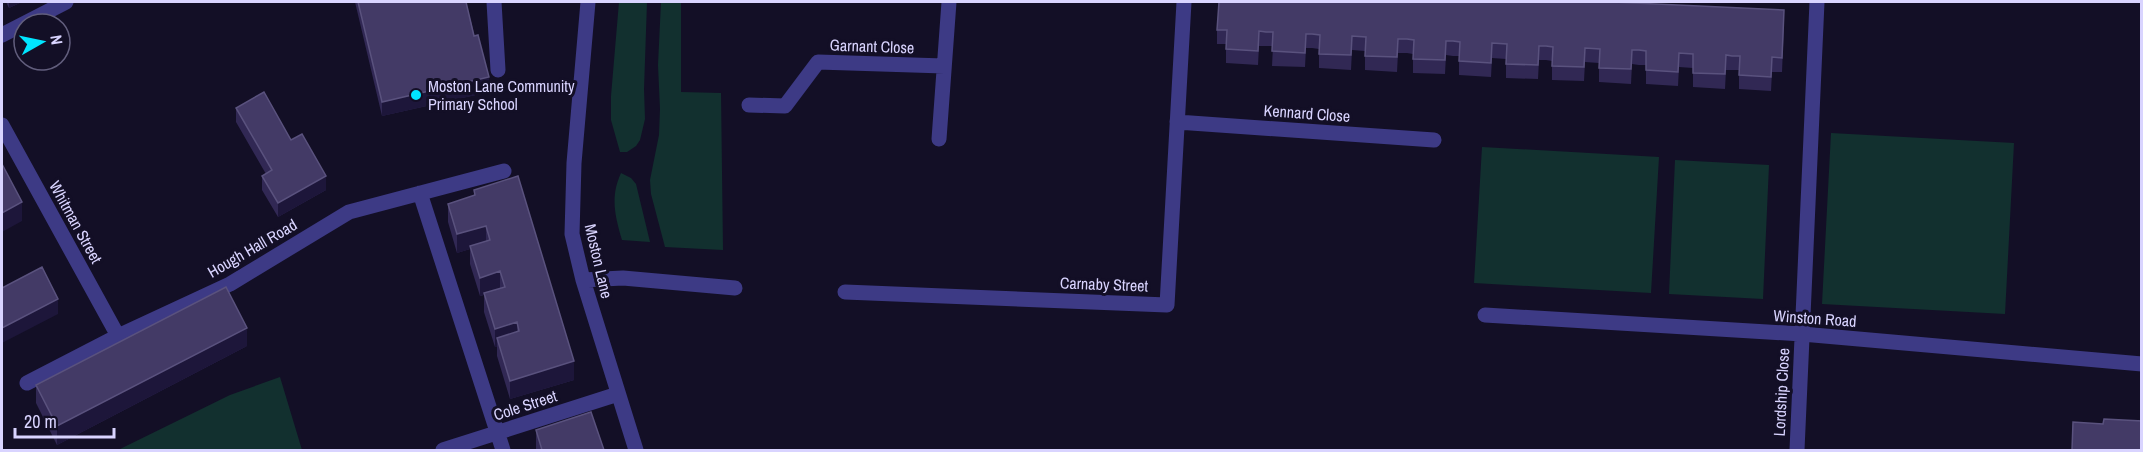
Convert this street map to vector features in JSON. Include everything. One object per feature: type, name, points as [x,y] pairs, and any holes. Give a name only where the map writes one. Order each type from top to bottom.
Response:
[{"type":"street","points":[[2,35],[66,2]]},
{"type":"street","points":[[494,2],[498,70]]},
{"type":"street","name":"Moston Lane","points":[[588,2],[574,163],[572,234],[583,279],[636,450]]},
{"type":"street","points":[[939,139],[949,2]]},
{"type":"street","name":"Carnaby Street","points":[[845,292],[1167,305],[1184,2]]},
{"type":"street","name":"Lordship Close","points":[[1797,450],[1817,2]]},
{"type":"street","name":"Garnant Close","points":[[749,105],[785,106],[818,62],[944,66]]},
{"type":"street","name":"Kennard Close","points":[[1176,122],[1434,140]]},
{"type":"street","name":"Whitman Street","points":[[2,125],[118,336]]},
{"type":"street","name":"Hough Hall Road","points":[[27,383],[118,336],[230,284],[349,212],[504,171]]},
{"type":"street","points":[[420,193],[503,450]]},
{"type":"street","points":[[583,279],[623,279],[735,288]]},
{"type":"street","name":"Winston Road","points":[[1485,315],[1802,334],[2142,364]]},
{"type":"street","name":"Cole Street","points":[[443,450],[618,394]]},
{"type":"green space","points":[[619,2],[647,2],[645,119],[640,140],[627,152],[620,152],[611,120]]},
{"type":"green space","points":[[661,2],[681,2],[681,92],[721,93],[723,250],[665,247],[651,194],[650,180],[659,135],[658,65]]},
{"type":"green space","points":[[1831,133],[2014,143],[2005,314],[1822,304]]},
{"type":"green space","points":[[1482,147],[1659,157],[1651,293],[1474,283]]},
{"type":"green space","points":[[1675,160],[1769,165],[1763,299],[1669,294]]},
{"type":"green space","points":[[621,173],[631,178],[636,184],[650,242],[622,240],[615,206],[616,190]]},
{"type":"green space","points":[[280,377],[302,450],[118,450],[230,395]]},
{"type":"building","points":[[358,2],[466,2],[474,36],[478,35],[489,77],[382,102]]},
{"type":"building","points":[[1219,2],[1613,2],[1784,10],[1782,58],[1772,57],[1771,77],[1739,75],[1740,56],[1726,55],[1725,74],[1693,73],[1693,54],[1679,53],[1678,72],[1646,70],[1646,51],[1639,50],[1632,50],[1631,69],[1599,68],[1600,49],[1585,48],[1584,67],[1552,66],[1553,47],[1546,46],[1539,46],[1538,65],[1506,64],[1507,44],[1492,43],[1491,63],[1459,61],[1460,42],[1453,41],[1446,41],[1445,60],[1413,59],[1414,40],[1407,39],[1398,39],[1397,57],[1365,56],[1366,37],[1352,36],[1351,55],[1319,54],[1320,35],[1312,34],[1306,34],[1305,53],[1272,51],[1273,32],[1259,31],[1258,51],[1226,49],[1227,30],[1217,30]]},
{"type":"building","points":[[264,92],[291,140],[302,134],[326,176],[278,203],[262,176],[272,170],[236,108]]},
{"type":"building","points":[[2,164],[22,202],[2,213]]},
{"type":"building","points":[[518,176],[574,361],[510,381],[497,338],[519,331],[517,322],[495,329],[484,293],[505,287],[500,271],[480,278],[470,246],[490,240],[486,226],[457,234],[448,204],[475,195],[474,190]]},
{"type":"building","points":[[42,267],[58,299],[2,328],[2,288]]},
{"type":"building","points":[[226,287],[247,328],[57,426],[36,385]]},
{"type":"building","points":[[591,412],[604,450],[542,450],[536,430]]},
{"type":"building","points":[[2104,419],[2142,421],[2142,450],[2072,450],[2073,422],[2103,424]]},
{"type":"place","name":"Moston Lane Community Primary School","points":[[416,95]]}]
